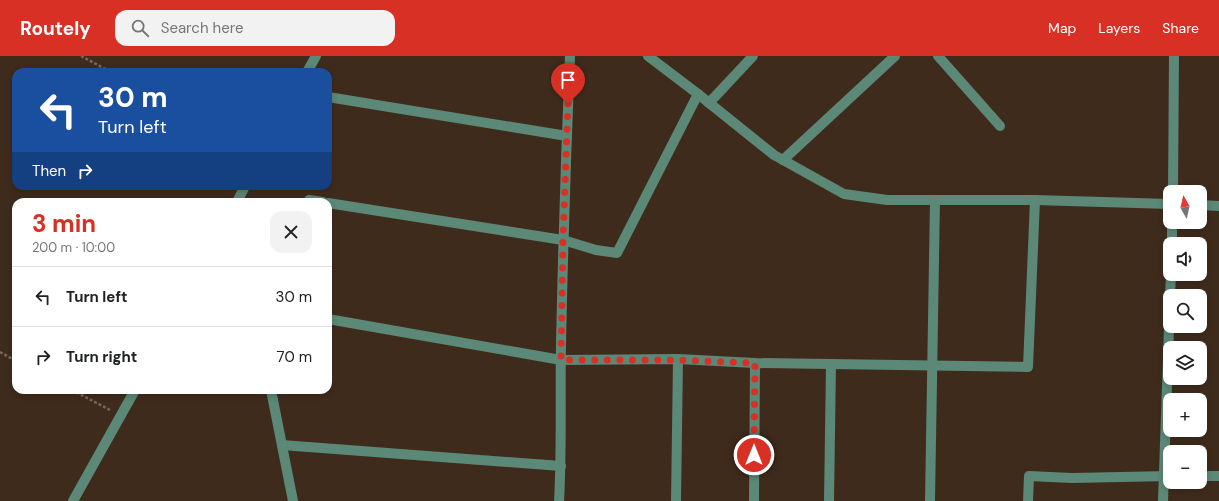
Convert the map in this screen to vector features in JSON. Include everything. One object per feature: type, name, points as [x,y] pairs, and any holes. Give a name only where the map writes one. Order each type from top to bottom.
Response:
[{"type":"street","points":[[309,68],[316,56]]},
{"type":"street","points":[[559,501],[561,466],[563,240],[570,56]]},
{"type":"street","points":[[648,56],[774,155],[844,194],[887,200],[1035,200],[1163,204]]},
{"type":"street","points":[[709,103],[753,56]]},
{"type":"street","points":[[783,160],[895,56]]},
{"type":"street","points":[[938,56],[1000,126]]},
{"type":"street","points":[[1173,185],[1174,56]]},
{"type":"street","points":[[332,204],[563,240],[596,250],[617,253],[698,94]]},
{"type":"street","points":[[332,98],[567,136]]},
{"type":"street","points":[[930,501],[935,200]]},
{"type":"street","points":[[332,321],[561,360],[678,360],[755,363],[1028,367],[1035,200]]},
{"type":"street","points":[[1207,205],[1219,206]]},
{"type":"street","points":[[1168,445],[1169,333]]},
{"type":"street","points":[[676,501],[678,360]]},
{"type":"street","points":[[754,501],[755,363]]},
{"type":"street","points":[[829,501],[831,364]]},
{"type":"street","points":[[73,501],[132,394]]},
{"type":"street","points":[[272,394],[292,501]]},
{"type":"street","points":[[282,444],[561,466]]},
{"type":"street","points":[[1028,501],[1029,476],[1072,478],[1163,476]]},
{"type":"street","points":[[1207,476],[1219,476]]},
{"type":"street","points":[[1163,501],[1165,489]]},
{"type":"path","points":[[81,56],[104,68]]},
{"type":"path","points":[[0,352],[12,359]]},
{"type":"path","points":[[80,394],[121,416]]},
{"type":"route","points":[[568,104],[563,240],[561,360],[678,360],[755,363],[754,455]]}]
